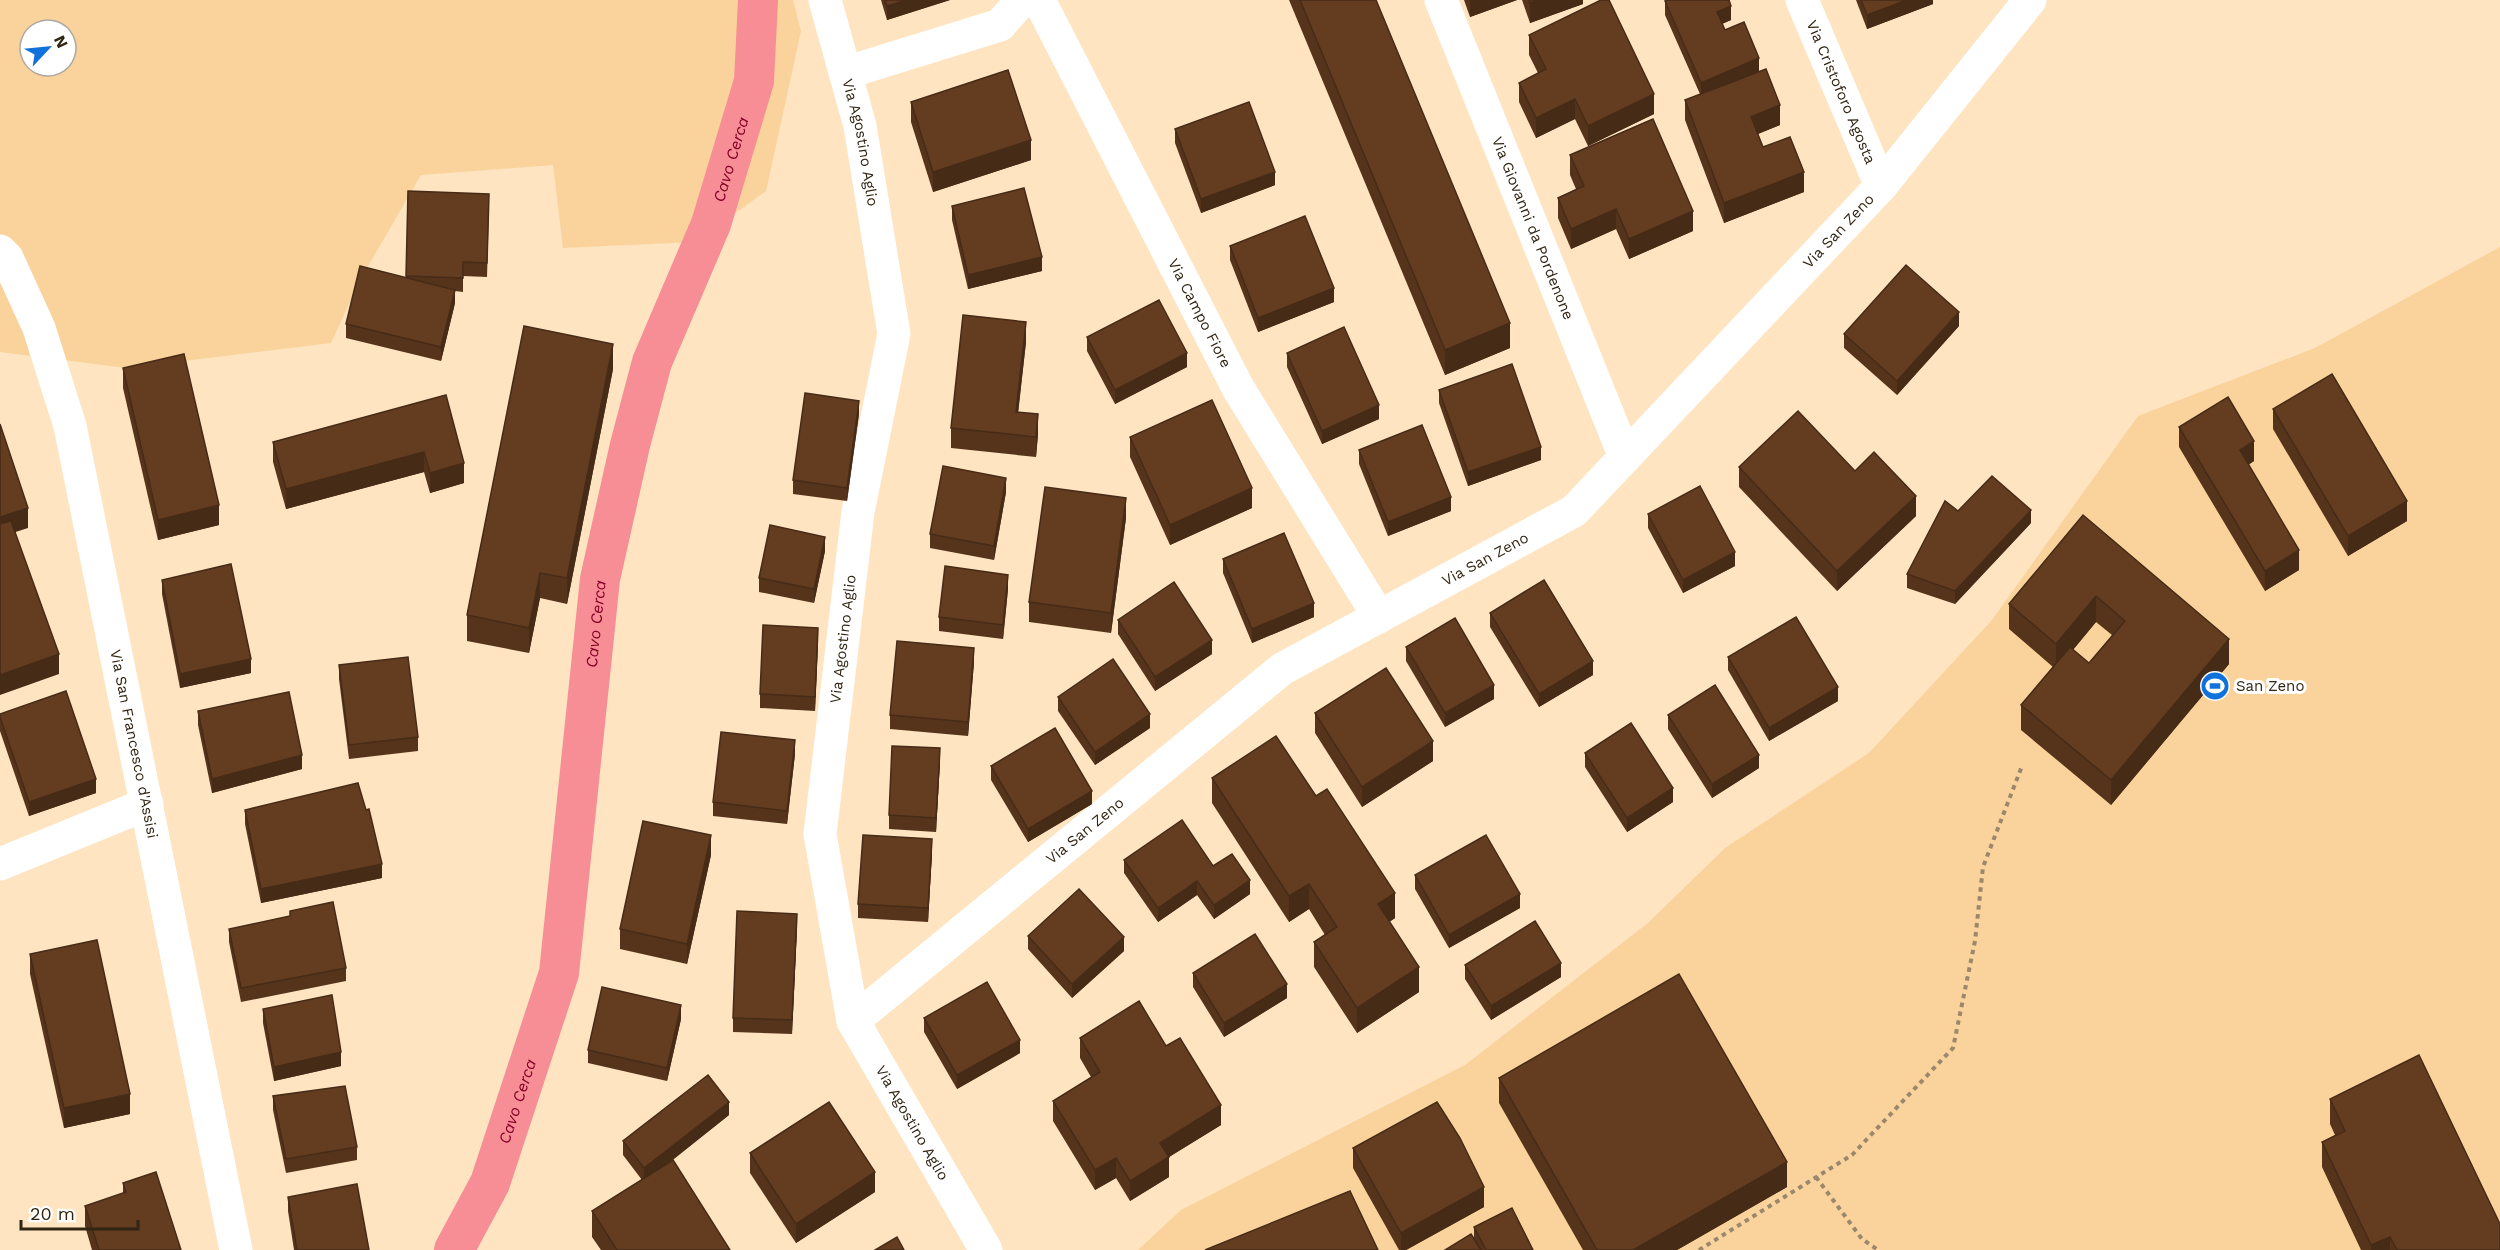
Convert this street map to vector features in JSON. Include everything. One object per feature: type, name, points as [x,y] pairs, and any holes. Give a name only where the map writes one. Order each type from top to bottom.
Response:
[{"type":"street","name":"Via Agostino Aglio","points":[[825,0],[860,126],[894,334],[858,512],[820,834],[853,1021],[986,1250]]},
{"type":"street","points":[[845,73],[1000,25],[1022,0]]},
{"type":"street","name":"Via Campo Fiore","points":[[1039,0],[1238,388],[1379,617]]},
{"type":"street","name":"Via Giovanni da Pordenone","points":[[1441,0],[1625,457]]},
{"type":"street","name":"Via Cristoforo Agosta","points":[[1803,0],[1881,186]]},
{"type":"street","name":"Via San Zeno","points":[[853,1021],[1282,669],[1574,511],[1881,186],[2030,0]]},
{"type":"street","name":"Via San Francesco d'Assisi","points":[[0,251],[7,258],[39,328],[70,426],[236,1250]]},
{"type":"street","points":[[0,864],[147,804]]},
{"type":"path","points":[[1699,1250],[1852,1155],[1953,1048],[1976,941],[1983,867],[2022,766]]},
{"type":"path","points":[[1816,1177],[1862,1239],[1878,1250]]},
{"type":"shaded area","points":[[0,0],[793,0],[801,31],[766,191],[695,242],[563,248],[553,165],[421,175],[360,280],[331,343],[126,368],[0,352]]},
{"type":"shaded area","name":"San Zeno","points":[[2500,247],[2500,1250],[1138,1250],[1181,1210],[1465,1065],[1648,923],[1725,848],[1869,753],[1992,620],[2138,416],[2315,348]]},
{"type":"building","points":[[885,0],[907,0],[887,6]]},
{"type":"building","points":[[1300,0],[1376,0],[1510,323],[1445,350]]},
{"type":"building","points":[[1601,0],[1609,0],[1654,94],[1588,126],[1575,99],[1536,118],[1519,83],[1546,69],[1529,35]]},
{"type":"building","points":[[1729,0],[1731,6],[1717,12],[1725,30],[1744,22],[1759,58],[1701,83],[1665,1]]},
{"type":"building","points":[[1861,0],[1907,0],[1867,15]]},
{"type":"building","points":[[1766,69],[1780,105],[1751,117],[1763,147],[1790,137],[1804,172],[1724,203],[1685,100]]},
{"type":"building","points":[[1008,70],[1031,140],[933,172],[911,102]]},
{"type":"building","points":[[1249,102],[1275,172],[1201,199],[1175,129]]},
{"type":"building","points":[[1653,119],[1693,211],[1629,239],[1616,209],[1571,229],[1558,198],[1584,186],[1570,155]]},
{"type":"building","points":[[1024,188],[1042,257],[968,275],[952,206]]},
{"type":"building","points":[[408,191],[489,194],[487,263],[463,262],[463,278],[406,276]]},
{"type":"building","points":[[1305,216],[1334,288],[1258,318],[1230,246]]},
{"type":"building","points":[[1906,265],[1959,312],[1897,381],[1844,334]]},
{"type":"building","points":[[360,266],[455,290],[441,347],[346,324]]},
{"type":"building","points":[[1159,300],[1187,353],[1115,390],[1087,337]]},
{"type":"building","points":[[963,315],[1026,322],[1016,412],[1038,414],[1036,437],[951,428]]},
{"type":"building","points":[[524,326],[613,344],[567,578],[540,573],[529,628],[467,615]]},
{"type":"building","points":[[1344,327],[1379,405],[1322,431],[1287,353]]},
{"type":"building","points":[[184,354],[219,505],[158,520],[123,368]]},
{"type":"building","points":[[1512,364],[1541,447],[1468,472],[1439,390]]},
{"type":"building","points":[[2332,374],[2407,501],[2348,536],[2273,409]]},
{"type":"building","points":[[805,393],[859,401],[847,488],[793,480]]},
{"type":"building","points":[[446,395],[464,463],[430,473],[424,452],[286,489],[273,442]]},
{"type":"building","points":[[2228,397],[2254,441],[2240,450],[2299,550],[2265,571],[2179,427]]},
{"type":"building","points":[[1212,400],[1252,488],[1170,525],[1130,437]]},
{"type":"building","points":[[1798,411],[1855,471],[1874,452],[1916,496],[1837,571],[1739,467]]},
{"type":"building","points":[[0,424],[28,508],[0,517]]},
{"type":"building","points":[[1422,425],[1451,497],[1388,522],[1359,450]]},
{"type":"building","points":[[943,466],[1006,478],[994,546],[930,534]]},
{"type":"building","points":[[1992,476],[2031,510],[1955,591],[1907,574],[1945,501],[1958,511]]},
{"type":"building","points":[[1700,486],[1735,552],[1683,580],[1648,514]]},
{"type":"building","points":[[1045,487],[1126,498],[1111,613],[1029,602]]},
{"type":"building","points":[[2083,515],[2229,639],[2111,780],[2021,705],[2070,647],[2089,663],[2125,621],[2096,596],[2056,644],[2009,604]]},
{"type":"building","points":[[11,521],[59,654],[0,675],[0,524]]},
{"type":"building","points":[[770,525],[825,537],[814,589],[759,578]]},
{"type":"building","points":[[1284,533],[1314,603],[1252,629],[1223,559]]},
{"type":"building","points":[[231,564],[251,659],[180,674],[162,580]]},
{"type":"building","points":[[945,566],[1008,575],[1003,625],[939,617]]},
{"type":"building","points":[[1544,580],[1593,661],[1539,694],[1490,613]]},
{"type":"building","points":[[1174,582],[1212,640],[1155,677],[1118,620]]},
{"type":"building","points":[[1796,617],[1838,687],[1769,728],[1728,657]]},
{"type":"building","points":[[1455,618],[1494,685],[1445,713],[1406,647]]},
{"type":"building","points":[[763,625],[818,628],[815,697],[760,694]]},
{"type":"building","points":[[897,641],[974,648],[968,722],[890,715]]},
{"type":"building","points":[[408,657],[418,737],[349,745],[339,665]]},
{"type":"building","points":[[1113,659],[1150,714],[1095,752],[1058,697]]},
{"type":"building","points":[[1386,668],[1433,741],[1362,787],[1315,713]]},
{"type":"building","points":[[1715,685],[1759,755],[1712,784],[1668,715]]},
{"type":"building","points":[[66,691],[96,779],[29,802],[0,714]]},
{"type":"building","points":[[289,692],[302,755],[212,779],[198,711]]},
{"type":"building","points":[[1631,723],[1673,788],[1627,818],[1585,753]]},
{"type":"building","points":[[1055,728],[1092,791],[1028,829],[991,766]]},
{"type":"building","points":[[721,732],[795,740],[787,811],[713,802]]},
{"type":"building","points":[[1276,736],[1316,796],[1327,789],[1395,893],[1378,904],[1419,967],[1357,1008],[1314,942],[1337,927],[1309,884],[1289,896],[1212,778]]},
{"type":"building","points":[[892,746],[940,748],[936,818],[889,815]]},
{"type":"building","points":[[358,783],[366,810],[369,809],[382,864],[261,889],[245,810]]},
{"type":"building","points":[[1182,820],[1213,866],[1232,854],[1250,880],[1214,905],[1197,881],[1158,908],[1124,860]]},
{"type":"building","points":[[643,821],[711,835],[687,944],[620,929]]},
{"type":"building","points":[[863,835],[932,839],[928,908],[858,904]]},
{"type":"building","points":[[1486,835],[1520,894],[1449,935],[1415,875]]},
{"type":"building","points":[[1079,889],[1124,937],[1072,984],[1028,936]]},
{"type":"building","points":[[333,902],[346,968],[241,988],[229,929],[290,916],[290,911]]},
{"type":"building","points":[[737,911],[797,914],[792,1020],[733,1018]]},
{"type":"building","points":[[1535,921],[1561,963],[1491,1006],[1465,965]]},
{"type":"building","points":[[1255,934],[1287,984],[1224,1023],[1193,973]]},
{"type":"building","points":[[97,940],[130,1094],[64,1108],[30,954]]},
{"type":"building","points":[[1679,974],[1787,1162],[1633,1250],[1597,1250],[1499,1078]]},
{"type":"building","points":[[987,982],[1020,1040],[957,1075],[924,1018]]},
{"type":"building","points":[[602,987],[681,1005],[667,1068],[588,1050]]},
{"type":"building","points":[[332,995],[341,1052],[274,1067],[263,1009]]},
{"type":"building","points":[[1139,1001],[1166,1046],[1180,1038],[1221,1105],[1160,1143],[1169,1157],[1130,1181],[1116,1158],[1095,1170],[1053,1101],[1100,1072],[1080,1038]]},
{"type":"building","points":[[2419,1055],[2500,1224],[2500,1250],[2397,1250],[2390,1237],[2371,1245],[2322,1142],[2345,1131],[2330,1099]]},
{"type":"building","points":[[708,1075],[729,1102],[644,1168],[623,1141]]},
{"type":"building","points":[[345,1086],[357,1147],[286,1159],[273,1096]]},
{"type":"building","points":[[829,1102],[875,1172],[796,1224],[750,1153]]},
{"type":"building","points":[[1437,1102],[1460,1138],[1484,1187],[1401,1233],[1353,1148]]},
{"type":"building","points":[[673,1160],[730,1250],[617,1250],[592,1211]]},
{"type":"building","points":[[156,1172],[181,1250],[99,1250],[85,1206],[126,1192],[123,1183]]},
{"type":"building","points":[[357,1184],[369,1250],[297,1250],[288,1197]]},
{"type":"building","points":[[1350,1191],[1378,1250],[1205,1250]]},
{"type":"building","points":[[1512,1208],[1533,1250],[1486,1250],[1474,1227]]},
{"type":"building","points":[[1471,1234],[1481,1250],[1445,1250]]},
{"type":"building","points":[[897,1237],[904,1250],[875,1250]]},
{"type":"waterway","name":"Cavo Cerca","points":[[454,1250],[490,1183],[559,973],[600,579],[630,445],[652,362],[711,224],[754,81],[758,0]]},
{"type":"place","name":"San Zeno","points":[[2215,686]]}]
